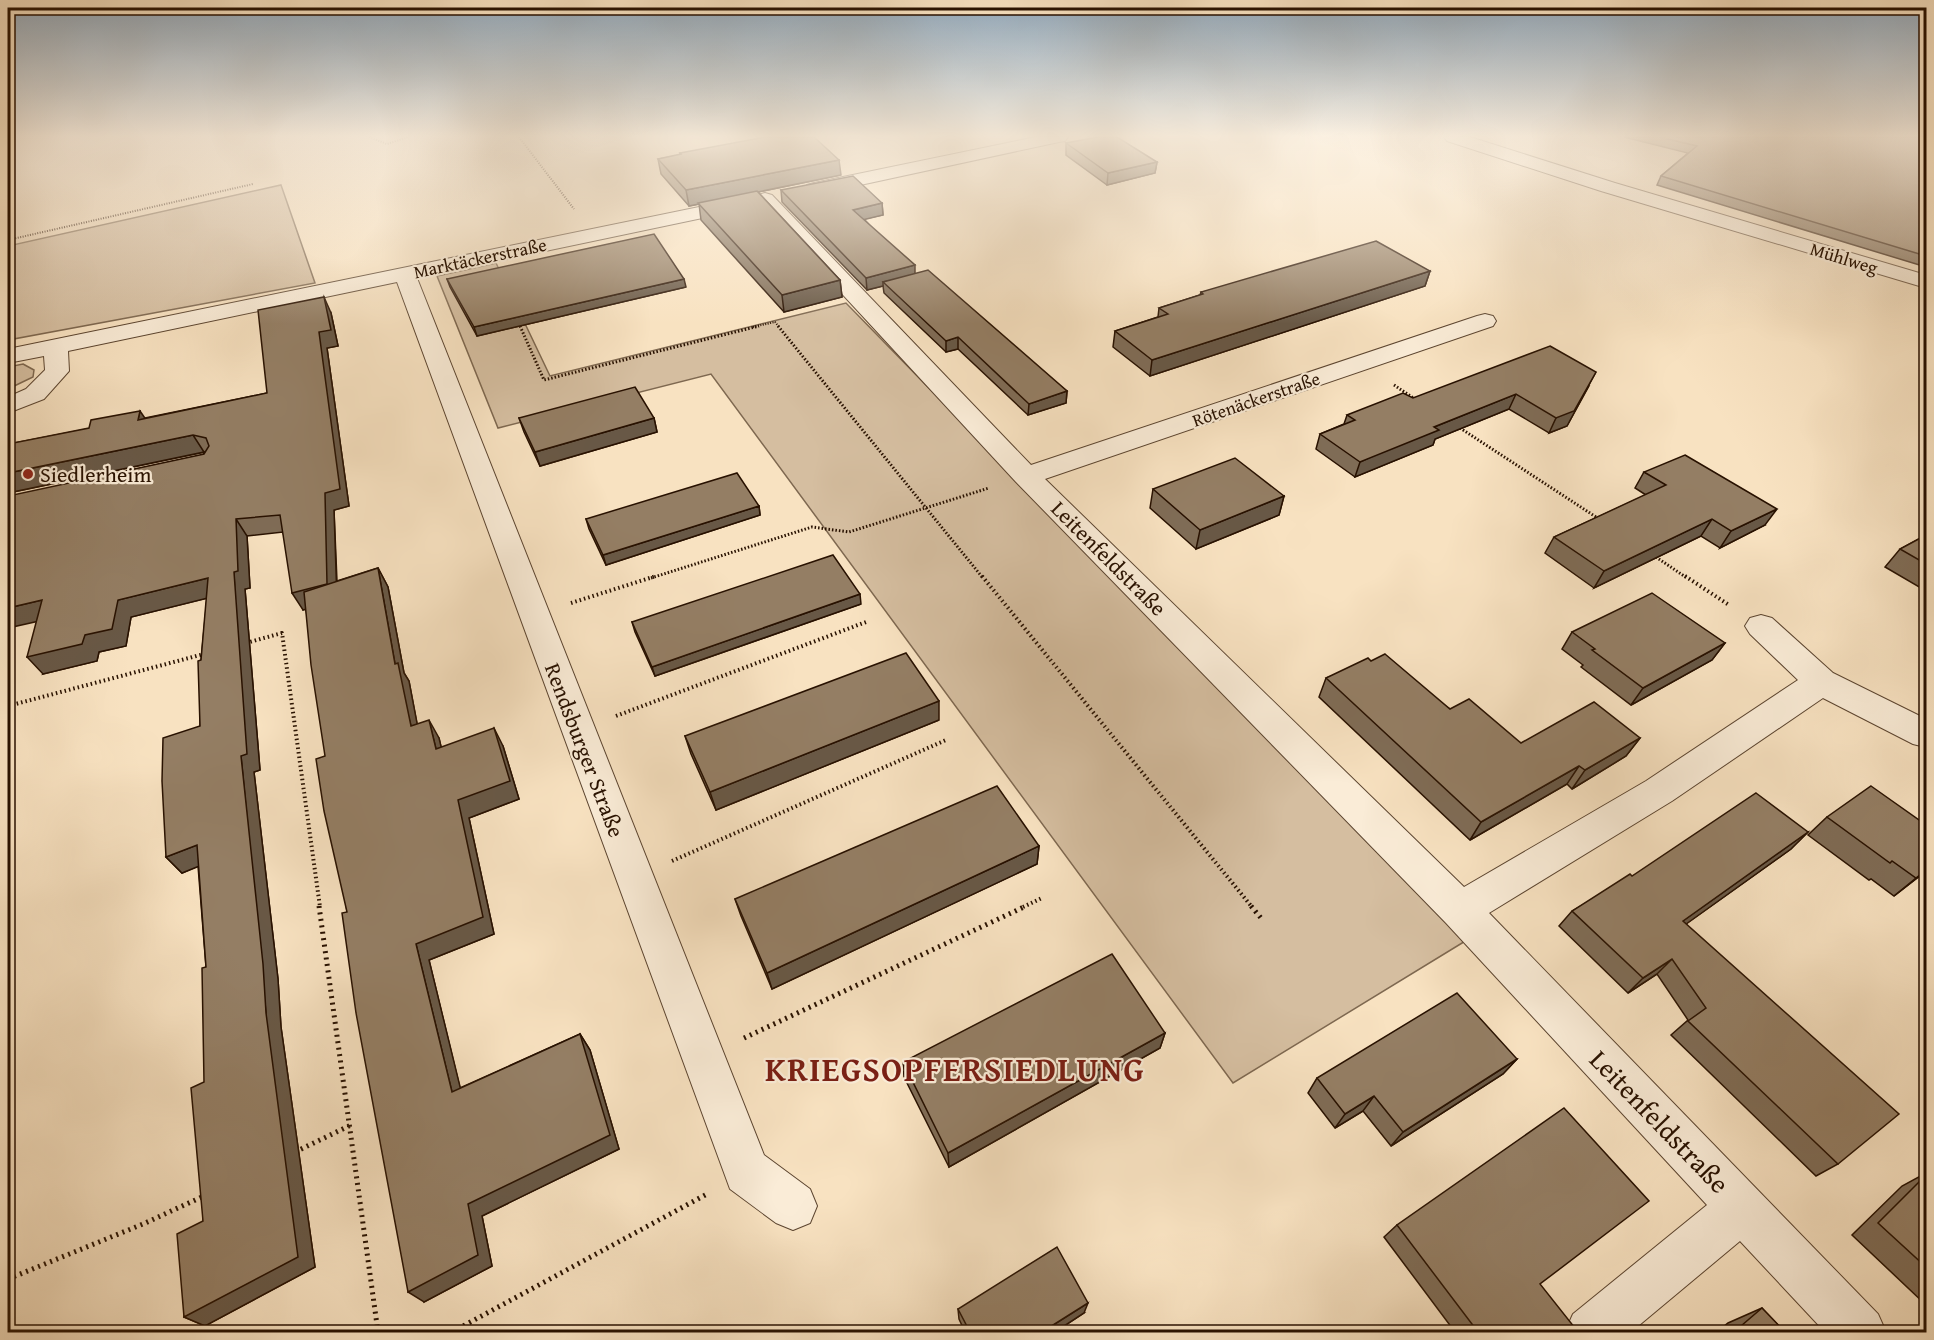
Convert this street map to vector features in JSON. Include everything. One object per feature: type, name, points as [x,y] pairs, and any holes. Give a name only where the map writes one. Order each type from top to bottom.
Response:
[{"type":"street","name":"Marktäckerstraße","points":[[8,356],[762,200]]},
{"type":"street","name":"Leitenfeldstraße","points":[[788,200],[1026,476],[1460,910],[1860,1332]]},
{"type":"street","name":"Mühlweg","points":[[1649,200],[1926,282]]},
{"type":"street","name":"Rendsburger Straße","points":[[405,274],[747,1172]]},
{"type":"street","name":"Rötenäckerstraße","points":[[1026,476],[1485,321]]},
{"type":"street","points":[[8,406],[35,394],[57,371],[56,346]]},
{"type":"street","points":[[1761,626],[1821,682],[1925,734]]},
{"type":"street","points":[[1460,910],[1659,791],[1821,682]]},
{"type":"street","points":[[747,1172],[793,1206]]},
{"type":"street","points":[[1592,1332],[1742,1208]]},
{"type":"path","points":[[8,240],[185,200]]},
{"type":"path","points":[[565,200],[591,235]]},
{"type":"path","points":[[487,257],[544,380],[775,322],[1261,918]]},
{"type":"path","points":[[1361,363],[1420,402]]},
{"type":"path","points":[[1450,422],[1600,520]]},
{"type":"path","points":[[533,615],[812,527],[849,532],[1026,476]]},
{"type":"path","points":[[1650,553],[1761,626]]},
{"type":"path","points":[[578,730],[866,622]]},
{"type":"path","points":[[236,645],[282,633],[378,1332]]},
{"type":"path","points":[[8,706],[213,651]]},
{"type":"path","points":[[634,878],[946,740]]},
{"type":"path","points":[[703,1057],[1042,898]]},
{"type":"path","points":[[289,1155],[351,1125]]},
{"type":"path","points":[[452,1332],[747,1172]]},
{"type":"path","points":[[8,1279],[143,1224],[206,1195]]},
{"type":"shaded area","points":[[216,200],[286,200],[315,283],[8,340],[8,246]]},
{"type":"shaded area","points":[[496,263],[550,376],[846,303],[1467,940],[1233,1083],[711,374],[498,428],[437,276]]},
{"type":"shaded area","points":[[23,364],[34,370],[33,377],[8,389],[8,367]]},
{"type":"building","points":[[715,200],[765,200],[840,280],[782,295],[698,203]]},
{"type":"building","points":[[790,200],[878,200],[882,203],[853,210],[915,265],[866,278]]},
{"type":"building","points":[[1739,200],[1926,200],[1926,256]]},
{"type":"building","points":[[654,234],[684,279],[474,327],[447,279]]},
{"type":"building","points":[[1376,241],[1430,271],[1152,360],[1115,331],[1168,314],[1159,308],[1203,294],[1201,292]]},
{"type":"building","points":[[928,270],[1067,391],[1029,404],[958,337],[946,341],[883,282]]},
{"type":"building","points":[[324,297],[331,330],[319,332],[340,489],[325,493],[327,584],[292,593],[280,515],[236,519],[238,571],[234,572],[247,754],[241,756],[266,1013],[298,1257],[184,1317],[177,1234],[203,1221],[191,1088],[204,1082],[202,968],[206,967],[197,845],[166,857],[162,781],[163,738],[200,726],[198,661],[201,660],[208,578],[118,600],[112,629],[85,635],[82,644],[27,657],[42,600],[8,608],[8,496],[204,454],[209,446],[206,438],[193,435],[8,473],[8,444],[89,428],[91,420],[140,411],[138,420],[267,393],[258,310]]},
{"type":"building","points":[[1550,346],[1596,372],[1574,411],[1556,418],[1516,394],[1434,427],[1439,430],[1360,462],[1320,434],[1355,420],[1347,415],[1403,393],[1413,398]]},
{"type":"building","points":[[635,387],[654,418],[535,452],[519,418]]},
{"type":"building","points":[[1685,455],[1777,509],[1731,531],[1712,519],[1604,571],[1554,537],[1666,485],[1644,472]]},
{"type":"building","points":[[1235,458],[1284,496],[1200,530],[1153,489]]},
{"type":"building","points":[[737,473],[759,506],[603,555],[586,519]]},
{"type":"building","points":[[1926,535],[1926,564],[1900,549]]},
{"type":"building","points":[[833,555],[860,594],[652,667],[632,622]]},
{"type":"building","points":[[378,568],[395,664],[398,663],[411,726],[429,720],[436,749],[494,728],[510,781],[458,800],[483,917],[416,944],[452,1092],[580,1034],[610,1135],[468,1204],[478,1255],[408,1292],[356,1013],[342,913],[347,912],[324,811],[316,759],[325,756],[311,665],[304,592]]},
{"type":"building","points":[[1652,593],[1725,643],[1643,688],[1572,632]]},
{"type":"building","points":[[906,653],[939,701],[710,792],[685,736]]},
{"type":"building","points":[[1385,654],[1450,709],[1469,699],[1521,743],[1594,702],[1640,738],[1585,770],[1579,766],[1481,822],[1326,678],[1368,658],[1371,661]]},
{"type":"building","points":[[997,786],[1039,846],[767,973],[735,899]]},
{"type":"building","points":[[1871,786],[1926,825],[1926,870],[1916,878],[1892,861],[1890,863],[1827,817]]},
{"type":"building","points":[[1756,793],[1808,832],[1683,921],[1899,1114],[1838,1164],[1688,1021],[1706,1008],[1672,959],[1643,978],[1572,911],[1630,874],[1632,876]]},
{"type":"building","points":[[1112,954],[1165,1033],[948,1153],[903,1062]]},
{"type":"building","points":[[1457,993],[1517,1059],[1403,1132],[1374,1096],[1345,1114],[1317,1078]]},
{"type":"building","points":[[1564,1108],[1649,1201],[1540,1284],[1575,1328],[1569,1332],[1478,1332],[1397,1225]]},
{"type":"building","points":[[1926,1175],[1926,1267],[1878,1223]]},
{"type":"building","points":[[1057,1247],[1088,1303],[1042,1332],[970,1332],[958,1309]]},
{"type":"building","points":[[1762,1308],[1785,1332],[1734,1332]]},
{"type":"place","name":"Siedlerheim","points":[[28,474]]},
{"type":"district","name":"KRIEGSOPFERSIEDLUNG","points":[[955,1069]]}]
